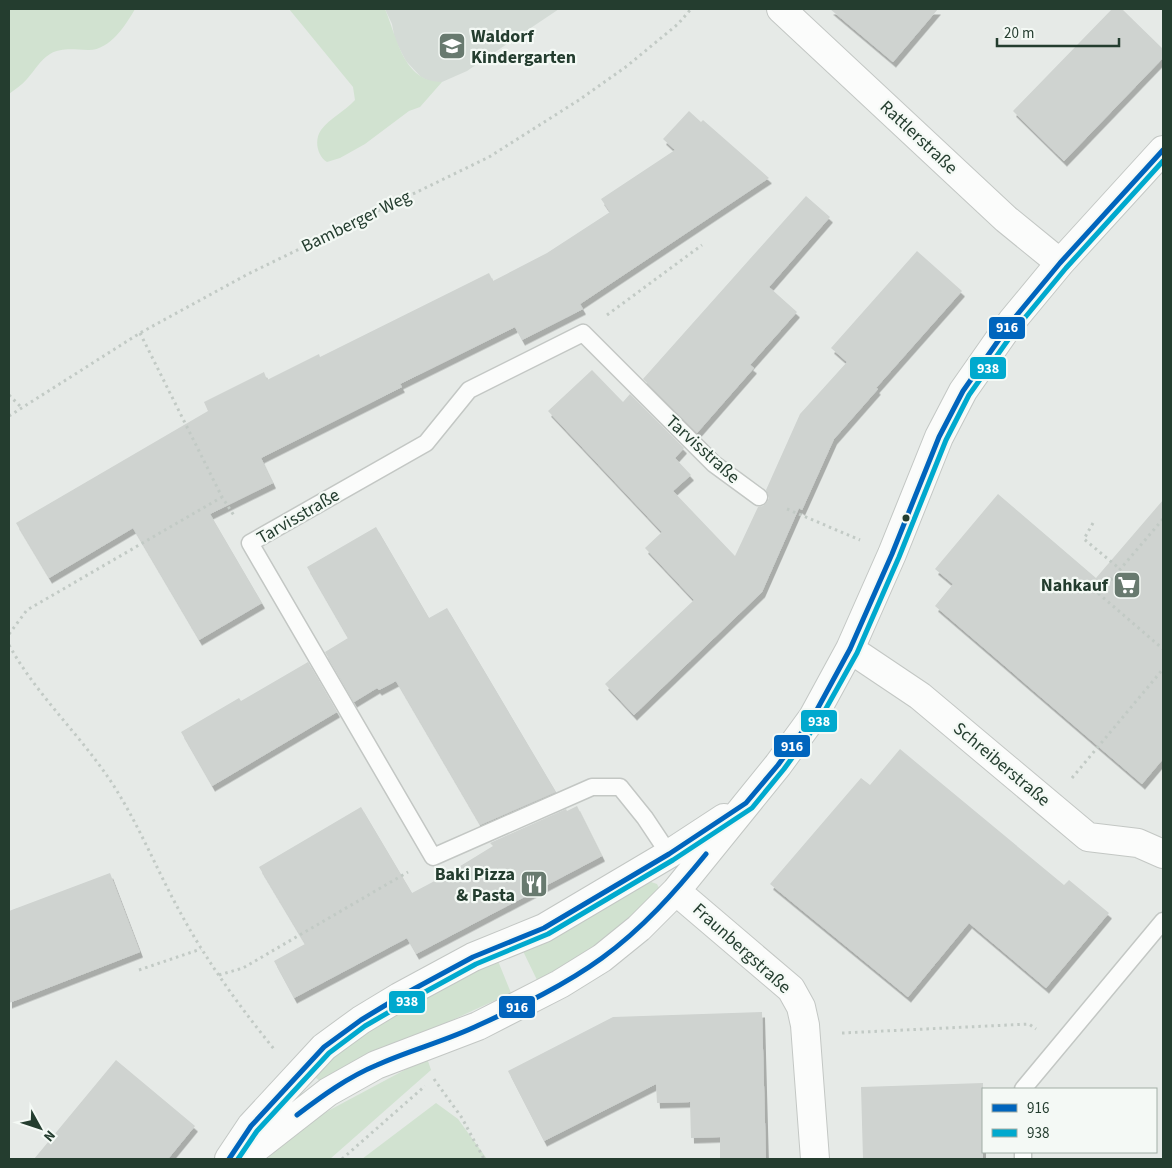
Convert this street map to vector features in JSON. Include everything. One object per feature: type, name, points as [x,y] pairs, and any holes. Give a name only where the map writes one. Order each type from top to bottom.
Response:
[{"type":"street","name":"Rattlerstraße","points":[[781,9],[1006,219],[1060,264]]},
{"type":"street","points":[[242,1159],[336,1087],[376,1065],[478,1026],[560,984],[602,958],[639,928],[676,891],[778,765],[813,716],[850,650],[892,554],[939,437],[963,391],[1012,321],[1060,264],[1163,150]]},
{"type":"street","name":"Schreiberstraße","points":[[850,650],[920,696],[1088,837],[1138,843],[1163,854]]},
{"type":"street","points":[[229,1159],[251,1126],[324,1047],[361,1020],[399,997],[474,957],[544,928],[669,854],[746,803]]},
{"type":"street","name":"Fraunbergstraße","points":[[676,891],[791,989],[801,1007],[806,1036],[815,1159]]},
{"type":"lane","name":"Tarvisstraße","points":[[432,857],[250,543],[426,442],[469,390],[583,333],[714,464],[759,496]]},
{"type":"lane","points":[[432,857],[592,787],[620,787],[669,854]]},
{"type":"lane","points":[[1024,1088],[1163,921]]},
{"type":"path","name":"Bamberger Weg","points":[[9,416],[140,334],[248,274],[489,156],[579,100],[628,66],[678,24],[691,9]]},
{"type":"path","points":[[583,333],[702,245]]},
{"type":"path","points":[[140,334],[222,496],[250,543]]},
{"type":"path","points":[[9,394],[21,407]]},
{"type":"path","points":[[9,634],[27,610],[222,496]]},
{"type":"path","points":[[801,514],[848,535]]},
{"type":"path","points":[[1163,519],[1099,594],[1163,649]]},
{"type":"path","points":[[1093,523],[1084,539],[1120,570]]},
{"type":"path","points":[[9,646],[40,694],[95,760],[116,789],[135,820],[201,949],[260,1032],[297,1076]]},
{"type":"path","points":[[1049,804],[1163,669]]},
{"type":"path","points":[[219,975],[243,968],[432,857]]},
{"type":"path","points":[[139,970],[201,949]]},
{"type":"path","points":[[806,1036],[1029,1024],[1057,1047]]},
{"type":"path","points":[[342,1159],[434,1079],[440,1071]]},
{"type":"path","points":[[434,1079],[462,1118],[484,1159]]},
{"type":"shaded area","name":"Waldorf Kindergarten","points":[[385,9],[559,9],[467,71],[442,82],[431,82],[421,77],[406,61],[395,40],[392,24]]},
{"type":"green space","points":[[9,9],[135,9],[122,29],[110,42],[96,49],[64,50],[46,56],[25,81],[9,94]]},
{"type":"green space","points":[[289,9],[385,9],[403,56],[410,66],[418,75],[429,80],[442,82],[420,107],[409,111],[365,144],[340,158],[327,162],[319,152],[317,143],[319,134],[329,122],[355,100],[353,87]]},
{"type":"green space","points":[[646,883],[657,884],[659,888],[658,893],[603,943],[562,969],[537,980],[522,949],[602,910]]},
{"type":"green space","points":[[498,961],[511,993],[320,1081],[316,1078],[317,1071],[373,1023],[445,983]]},
{"type":"green space","points":[[427,1058],[431,1070],[330,1159],[267,1159],[283,1142],[311,1120]]},
{"type":"green space","points":[[436,1103],[458,1119],[487,1159],[362,1159]]},
{"type":"building","points":[[830,9],[938,9],[893,62]]},
{"type":"building","points":[[1112,9],[1122,9],[1163,49],[1163,58],[1064,161],[1013,111]]},
{"type":"building","points":[[689,111],[701,122],[703,120],[769,178],[580,304],[583,309],[522,340],[515,327],[400,384],[402,387],[261,458],[273,483],[210,514],[262,603],[199,640],[133,528],[49,578],[16,523],[208,411],[204,402],[264,372],[267,380],[319,354],[320,357],[489,273],[493,281],[547,253],[610,212],[601,199],[675,150],[663,139]]},
{"type":"building","points":[[806,196],[830,217],[769,287],[797,312],[750,365],[754,368],[697,433],[643,379]]},
{"type":"building","points":[[917,251],[962,291],[876,388],[878,389],[834,439],[802,510],[799,508],[762,592],[634,715],[605,684],[694,600],[645,548],[662,532],[548,411],[592,370],[623,402],[630,394],[684,448],[675,458],[691,475],[673,491],[735,556],[758,507],[763,506],[769,498],[766,490],[800,414],[847,362],[831,348]]},
{"type":"building","points":[[998,494],[1096,578],[1163,500],[1163,759],[1142,784],[935,606],[953,584],[935,569]]},
{"type":"building","points":[[376,527],[429,618],[447,608],[556,792],[480,825],[396,681],[379,690],[377,688],[354,702],[325,652],[348,638],[307,567]]},
{"type":"building","points":[[308,662],[337,712],[212,786],[181,732],[239,698],[241,701]]},
{"type":"building","points":[[900,749],[1064,885],[1069,880],[1109,913],[1046,988],[969,923],[908,997],[770,884],[861,778],[870,785]]},
{"type":"building","points":[[577,806],[602,856],[416,954],[407,938],[294,998],[274,961],[305,944],[259,867],[361,807],[412,893],[493,846],[490,843],[566,809],[567,811]]},
{"type":"building","points":[[110,873],[140,952],[9,1003],[9,911]]},
{"type":"building","points":[[762,1012],[766,1159],[720,1159],[720,1137],[691,1138],[690,1102],[657,1103],[656,1084],[544,1141],[508,1071],[613,1017]]},
{"type":"building","points":[[116,1060],[195,1126],[168,1159],[34,1159]]},
{"type":"building","points":[[983,1083],[983,1159],[863,1159],[861,1087]]},
{"type":"transit line","name":"916","points":[[229,1159],[251,1126],[324,1047],[361,1020],[473,957],[544,928],[669,854],[746,803],[778,765],[813,717],[850,649],[892,554],[939,437],[963,391],[1012,321],[1060,263],[1163,150]]},
{"type":"transit line","name":"938","points":[[238,1159],[257,1131],[329,1053],[365,1026],[476,964],[548,934],[673,860],[752,808],[784,769],[819,721],[857,653],[899,557],[946,440],[969,395],[1018,326],[1066,268],[1163,161]]},
{"type":"transit line","name":"916","points":[[297,1115],[356,1075],[495,1018],[588,968],[631,935],[670,896],[706,854]]},
{"type":"place","name":"Waldorf Kindergarten","points":[[452,46]]},
{"type":"place","name":"Nahkauf","points":[[1127,585]]},
{"type":"place","name":"Baki Pizza & Pasta","points":[[534,884]]}]
